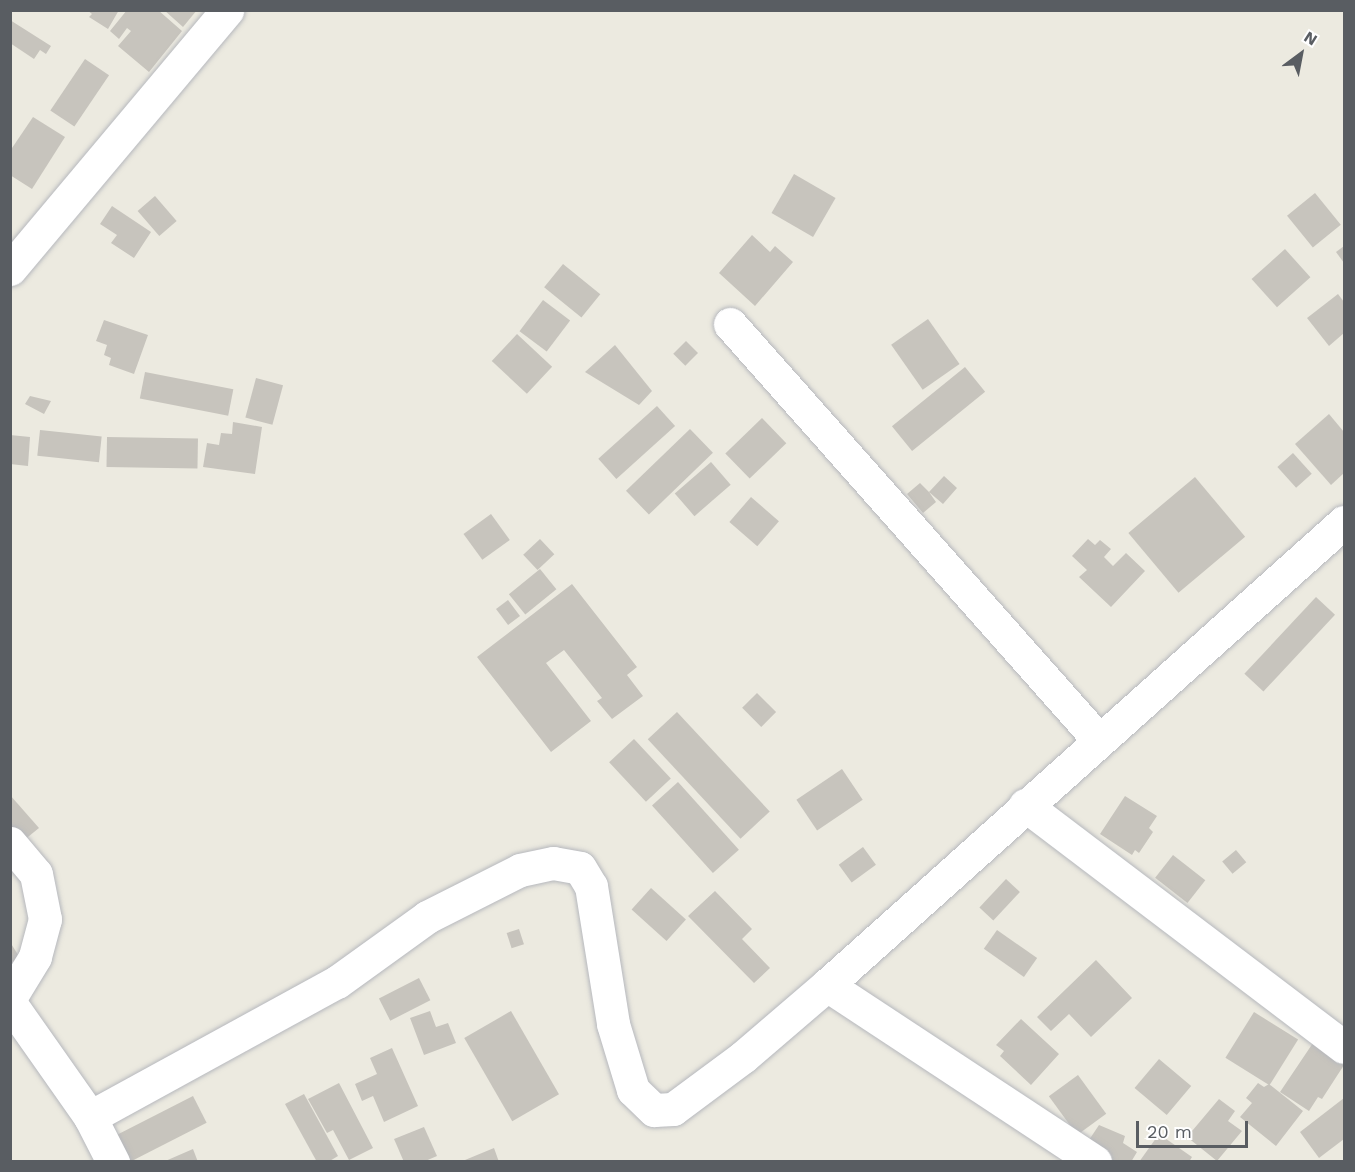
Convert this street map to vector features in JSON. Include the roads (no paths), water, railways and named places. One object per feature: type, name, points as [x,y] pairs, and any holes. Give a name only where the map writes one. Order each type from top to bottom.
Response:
[{"type":"street","points":[[10,269],[227,10]]},
{"type":"street","points":[[730,324],[1098,739]]},
{"type":"street","points":[[90,1117],[337,982],[427,917],[520,870],[553,863],[580,868],[591,886],[613,1024],[633,1090],[654,1110],[673,1109],[713,1080],[827,985],[1098,739],[1339,535]]},
{"type":"street","points":[[1025,805],[1344,1047]]},
{"type":"street","points":[[10,843],[36,874],[45,919],[35,957],[10,998]]},
{"type":"street","points":[[827,985],[1095,1161]]},
{"type":"street","points":[[10,1003],[90,1117],[113,1161]]}]
